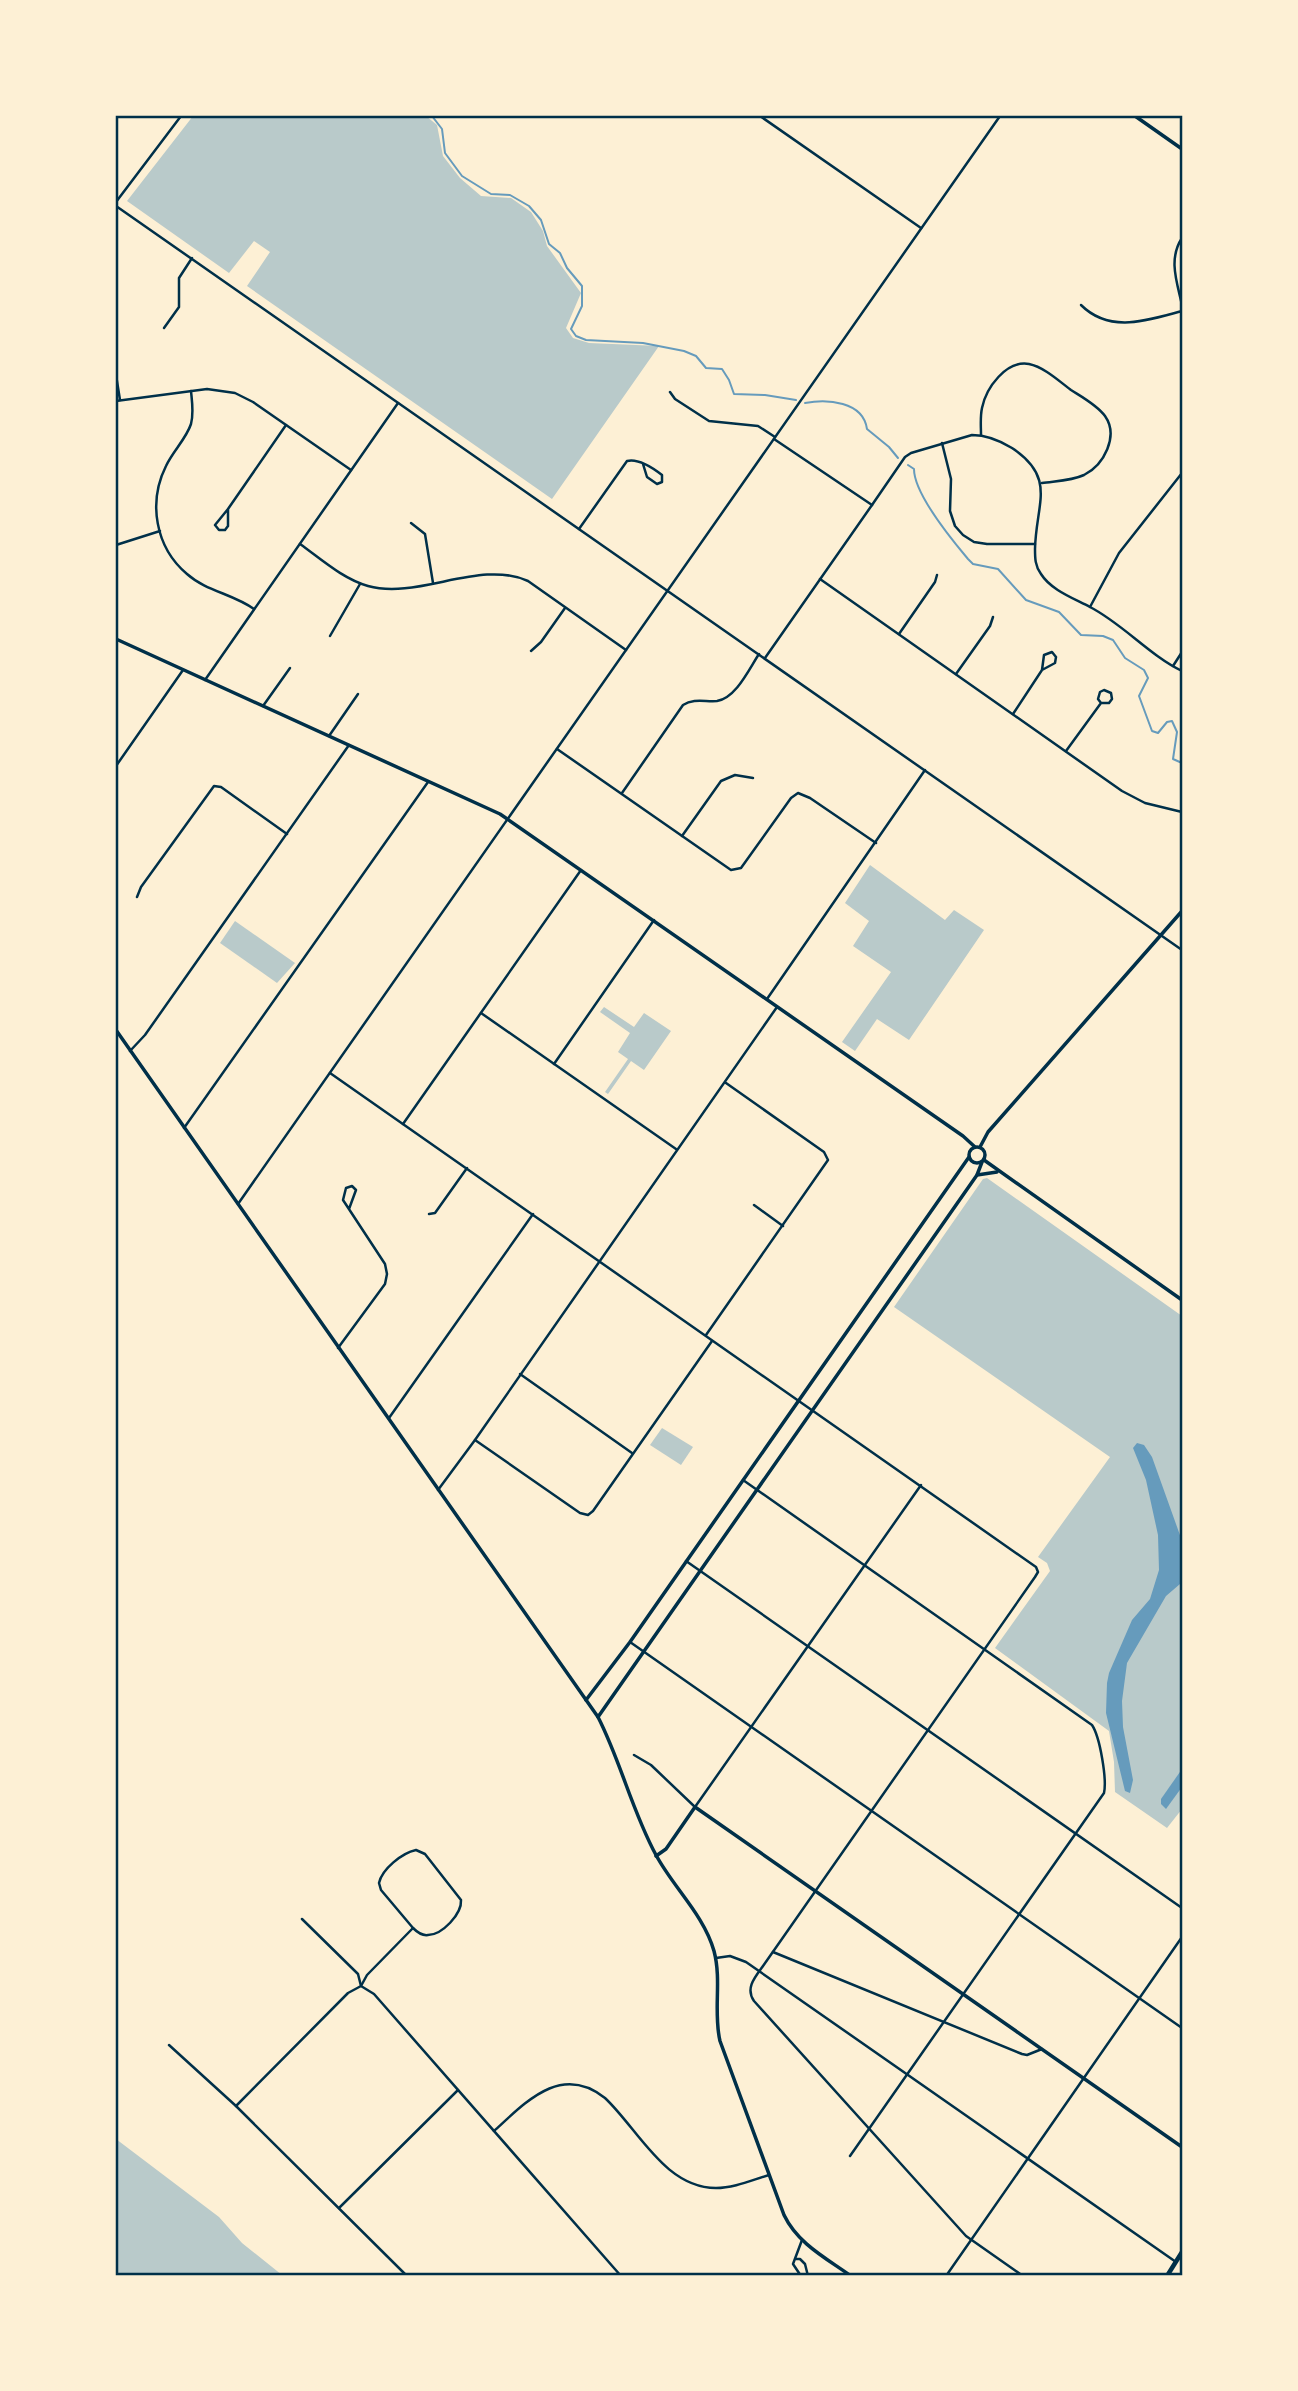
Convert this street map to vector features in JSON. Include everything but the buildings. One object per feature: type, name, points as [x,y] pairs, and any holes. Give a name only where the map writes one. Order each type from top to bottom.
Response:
[{"type":"highway","points":[[1167,2276],[1182,2252]]},
{"type":"street","points":[[181,116],[116,204],[1182,950]]},
{"type":"street","points":[[760,116],[921,228]]},
{"type":"street","points":[[237,1204],[1000,116]]},
{"type":"street","points":[[1135,116],[1182,149]]},
{"type":"street","points":[[1182,238],[1174,256],[1174,268],[1182,304]]},
{"type":"street","points":[[164,328],[179,307],[179,278],[191,258]]},
{"type":"street","points":[[1081,305],[1095,316],[1121,323],[1143,321],[1182,311]]},
{"type":"street","points":[[981,435],[984,400],[998,377],[1017,365],[1031,364],[1042,369],[1100,411],[1110,425],[1111,438],[1098,463],[1081,476],[1042,483]]},
{"type":"street","points":[[116,375],[120,400]]},
{"type":"street","points":[[116,401],[217,389],[235,393],[253,402],[351,470]]},
{"type":"street","points":[[191,391],[193,409],[190,427],[171,457],[158,485],[155,506],[160,531],[172,557],[189,576],[254,609]]},
{"type":"street","points":[[670,392],[675,399],[709,421],[758,426],[872,505]]},
{"type":"street","points":[[205,680],[398,403]]},
{"type":"street","points":[[228,509],[228,526],[225,530],[219,530],[215,525],[286,425]]},
{"type":"street","points":[[765,658],[905,458],[911,453],[942,443],[981,435],[1001,441],[1023,456],[1032,464],[1042,483],[1036,544],[1036,565],[1042,576],[1066,595],[1090,607],[1182,671]]},
{"type":"street","points":[[942,443],[951,479],[950,511],[955,526],[963,535],[974,542],[987,544],[1036,544]]},
{"type":"street","points":[[579,529],[624,463],[634,459],[643,464],[662,475],[662,482],[657,484],[648,477],[643,464]]},
{"type":"street","points":[[1090,607],[1119,553],[1182,473]]},
{"type":"street","points":[[411,523],[425,534],[433,583]]},
{"type":"street","points":[[117,544],[160,531]]},
{"type":"street","points":[[300,544],[360,584],[385,589],[492,575],[516,576],[528,581],[626,650]]},
{"type":"street","points":[[899,634],[935,582],[937,575]]},
{"type":"street","points":[[820,579],[1137,800],[1156,807],[1182,811]]},
{"type":"street","points":[[330,635],[360,584]]},
{"type":"street","points":[[531,651],[541,642],[565,608]]},
{"type":"street","points":[[956,674],[990,626],[993,617]]},
{"type":"street","points":[[116,639],[508,819],[985,1153],[977,1175],[598,1717]]},
{"type":"street","points":[[1013,714],[1042,670],[1044,655],[1052,652],[1056,657],[1055,663],[1042,670]]},
{"type":"street","points":[[1173,666],[1182,652]]},
{"type":"street","points":[[621,794],[683,705],[693,700],[722,700],[729,695],[759,654]]},
{"type":"street","points":[[263,706],[290,668]]},
{"type":"street","points":[[116,766],[183,670]]},
{"type":"street","points":[[329,736],[358,694]]},
{"type":"street","points":[[1066,751],[1101,703]]},
{"type":"street","points":[[130,1051],[145,1035],[349,745]]},
{"type":"street","points":[[557,749],[728,869],[739,869],[791,797],[800,793],[876,843]]},
{"type":"street","points":[[767,999],[925,770]]},
{"type":"street","points":[[682,836],[721,781],[735,775],[752,778]]},
{"type":"street","points":[[184,1128],[428,781]]},
{"type":"street","points":[[137,897],[141,887],[214,786],[221,787],[287,834]]},
{"type":"street","points":[[403,1124],[581,870]]},
{"type":"street","points":[[586,1700],[630,1642],[970,1157],[971,1150],[978,1147],[988,1132],[1182,911]]},
{"type":"street","points":[[554,1064],[654,920]]},
{"type":"street","points":[[438,1490],[778,1007]]},
{"type":"street","points":[[481,1013],[677,1150]]},
{"type":"street","points":[[116,1030],[598,1717],[609,1739],[641,1826],[656,1856],[711,1942],[716,1958],[718,2034],[788,2222],[802,2240],[851,2276]]},
{"type":"street","points":[[330,1073],[1034,1564],[1038,1572],[759,1971],[750,1988],[754,2001],[971,2240],[1023,2276]]},
{"type":"street","points":[[706,1335],[827,1163],[827,1155],[725,1082]]},
{"type":"street","points":[[970,1157],[975,1163],[983,1161],[1182,1300]]},
{"type":"street","points":[[429,1214],[435,1213],[467,1168]]},
{"type":"street","points":[[977,1175],[999,1172]]},
{"type":"street","points":[[338,1348],[382,1289],[387,1274],[385,1264],[343,1200],[344,1192],[352,1186],[356,1190],[349,1209]]},
{"type":"street","points":[[754,1205],[783,1226]]},
{"type":"street","points":[[388,1419],[533,1214]]},
{"type":"street","points":[[475,1440],[584,1515],[593,1511],[712,1340]]},
{"type":"street","points":[[520,1374],[633,1454]]},
{"type":"street","points":[[743,1480],[1092,1725],[1097,1735],[1105,1784],[1104,1793],[850,2156]]},
{"type":"street","points":[[656,1856],[666,1849],[921,1485]]},
{"type":"street","points":[[686,1561],[1182,1908]]},
{"type":"street","points":[[630,1642],[1182,2028]]},
{"type":"street","points":[[634,1755],[650,1765],[695,1807],[1182,2147]]},
{"type":"street","points":[[416,1850],[425,1854],[460,1895],[462,1905],[458,1914],[433,1934],[423,1935],[413,1928],[381,1890],[379,1883],[384,1872],[408,1852],[416,1850]]},
{"type":"street","points":[[302,1919],[358,1974],[360,1986]]},
{"type":"street","points":[[236,2106],[348,1993],[360,1986],[367,1975],[413,1928]]},
{"type":"street","points":[[946,2276],[1182,1937]]},
{"type":"street","points":[[773,1952],[1022,2054],[1027,2055],[1042,2049]]},
{"type":"street","points":[[716,1958],[738,1958],[759,1971],[1175,2262]]},
{"type":"street","points":[[360,1986],[374,1994],[621,2276]]},
{"type":"street","points":[[169,2045],[236,2106],[407,2276]]},
{"type":"street","points":[[494,2131],[543,2091],[557,2085],[577,2085],[592,2089],[605,2098],[667,2167],[686,2181],[717,2188],[735,2186],[769,2175]]},
{"type":"street","points":[[340,2208],[458,2090]]},
{"type":"street","points":[[801,2276],[793,2266],[796,2250],[802,2240]]},
{"type":"street","points":[[796,2259],[805,2264],[808,2276]]},
{"type":"shaded area","points":[[193,116],[426,116],[437,125],[443,156],[460,178],[481,196],[511,198],[531,212],[543,231],[547,246],[581,293],[566,328],[573,338],[589,343],[659,346],[552,499],[247,286],[270,252],[254,241],[229,273],[127,201]]},
{"type":"shaded area","points":[[870,865],[945,920],[954,910],[984,930],[909,1040],[877,1019],[855,1051],[842,1042],[891,972],[853,946],[869,921],[845,903]]},
{"type":"shaded area","points":[[235,921],[295,963],[277,983],[220,943]]},
{"type":"shaded area","points":[[604,1007],[634,1027],[644,1013],[671,1031],[644,1070],[631,1061],[608,1094],[605,1092],[628,1059],[618,1052],[630,1033],[600,1012]]},
{"type":"shaded area","points":[[987,1178],[1182,1316],[1182,1809],[1167,1828],[1115,1792],[1109,1731],[995,1648],[1050,1571],[1047,1563],[1038,1557],[1110,1457],[894,1307],[983,1179]]},
{"type":"shaded area","points":[[662,1428],[693,1447],[681,1465],[650,1445]]},
{"type":"shaded area","points":[[116,2139],[219,2217],[242,2243],[282,2275],[116,2275]]},
{"type":"water","points":[[1137,1443],[1144,1445],[1152,1457],[1181,1538],[1182,1568],[1180,1584],[1166,1596],[1127,1663],[1122,1701],[1123,1727],[1133,1780],[1130,1793],[1125,1791],[1106,1713],[1109,1673],[1132,1620],[1150,1599],[1159,1570],[1158,1535],[1146,1480],[1133,1448]]},
{"type":"water","points":[[1182,1769],[1182,1787],[1166,1809],[1161,1804],[1161,1799]]},
{"type":"waterway","points":[[432,116],[442,129],[445,153],[462,176],[491,194],[510,195],[529,206],[541,220],[549,244],[560,253],[567,268],[582,286],[582,306],[571,329],[576,336],[586,340],[643,343],[684,351],[696,356],[706,368],[722,369],[734,394],[796,400]]},
{"type":"waterway","points":[[805,403],[823,401],[851,407],[859,413],[867,429],[898,458]]},
{"type":"waterway","points":[[908,465],[914,469],[920,491],[935,516],[973,564],[998,569],[1026,600],[1059,612],[1081,635],[1103,636],[1113,640],[1125,658],[1144,670],[1148,678],[1139,696],[1152,731],[1158,733],[1167,722],[1172,721],[1177,732],[1173,759],[1182,763]]}]
